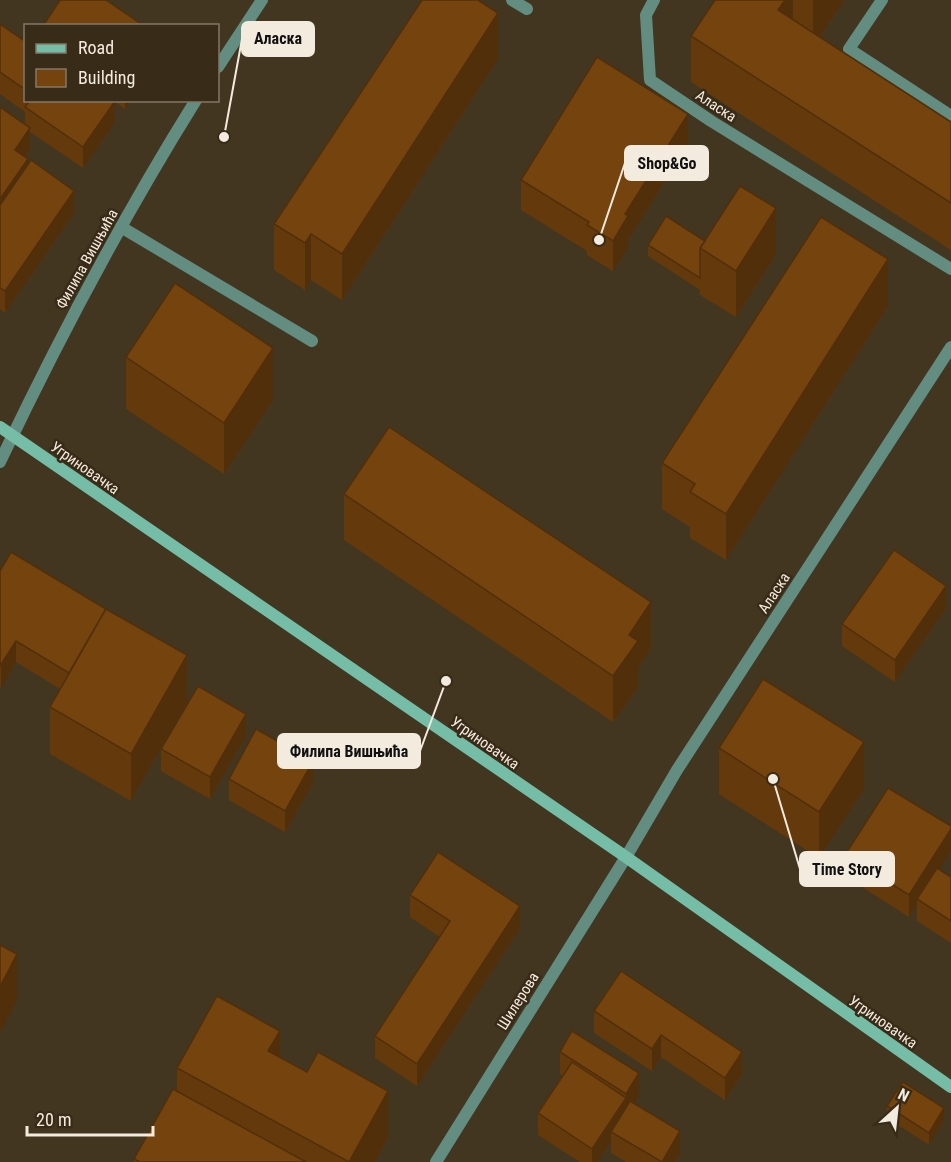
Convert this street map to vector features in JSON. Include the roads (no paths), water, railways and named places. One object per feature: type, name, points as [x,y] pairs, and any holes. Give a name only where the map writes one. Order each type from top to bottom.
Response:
[{"type":"main road","name":"Угриновачка","points":[[0,427],[626,857],[951,1087]]},
{"type":"street","points":[[219,65],[262,0]]},
{"type":"street","points":[[512,0],[527,9]]},
{"type":"street","name":"Аласка","points":[[654,0],[645,15],[650,80],[711,121],[951,269]]},
{"type":"street","points":[[882,0],[849,49],[951,116]]},
{"type":"street","name":"Филипа Вишњића","points":[[0,462],[46,366],[121,227],[195,102]]},
{"type":"street","points":[[121,227],[312,341]]},
{"type":"street","name":"Аласка","points":[[626,857],[677,770],[951,347]]},
{"type":"street","name":"Шилерова","points":[[436,1162],[626,857]]},
{"type":"place","name":"Аласка","points":[[224,137]]},
{"type":"place","name":"Shop&Go","points":[[599,240]]},
{"type":"place","name":"Филипа Вишњића","points":[[446,681]]},
{"type":"place","name":"Time Story","points":[[773,779]]}]
